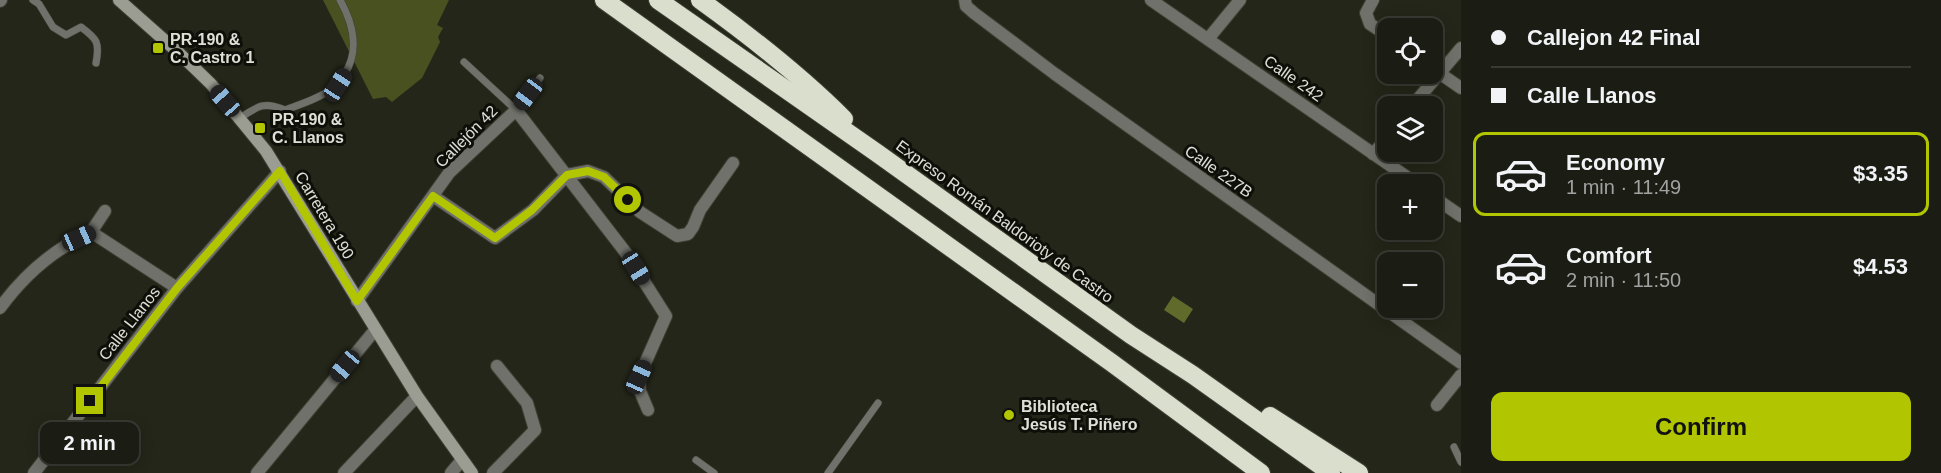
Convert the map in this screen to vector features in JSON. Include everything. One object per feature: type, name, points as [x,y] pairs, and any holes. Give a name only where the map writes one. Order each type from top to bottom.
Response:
[{"type":"highway","points":[[604,0],[1112,363],[1261,473]]},
{"type":"highway","name":"Expreso Román Baldorioty de Castro","points":[[658,0],[1131,335],[1193,375],[1331,473]]},
{"type":"highway","points":[[700,0],[742,30],[821,97],[877,153]]},
{"type":"highway","points":[[1193,375],[1221,387],[1330,452],[1359,473]]},
{"type":"street","name":"Carretera 190","points":[[119,0],[211,84],[280,171],[375,330],[417,396],[472,473]]},
{"type":"street","name":"Calle 227B","points":[[965,0],[966,6],[974,13],[1055,74],[1461,363]]},
{"type":"street","name":"Calle 242","points":[[1151,0],[1402,174]]},
{"type":"street","points":[[1208,39],[1240,0]]},
{"type":"street","points":[[1372,2],[1366,12],[1370,24],[1377,29]]},
{"type":"street","points":[[1443,65],[1461,48]]},
{"type":"street","points":[[1443,76],[1461,88]]},
{"type":"street","name":"Callejón 42","points":[[357,301],[449,173],[516,110],[626,253],[666,316],[639,377],[640,392],[648,410]]},
{"type":"street","points":[[1373,154],[1377,149]]},
{"type":"street","points":[[433,196],[495,238],[532,210],[567,175],[588,171],[604,177],[640,212],[677,236],[688,234],[699,210],[733,163]]},
{"type":"street","name":"Calle Llanos","points":[[34,473],[177,288],[280,171]]},
{"type":"street","points":[[1443,204],[1461,216]]},
{"type":"street","points":[[0,308],[17,285],[66,243],[91,232],[105,211]]},
{"type":"street","points":[[91,232],[177,288]]},
{"type":"street","points":[[256,473],[375,330]]},
{"type":"street","points":[[493,473],[535,430],[527,403],[497,366]]},
{"type":"street","points":[[1437,405],[1461,375]]},
{"type":"street","points":[[344,473],[417,396]]},
{"type":"street","points":[[451,473],[462,460]]},
{"type":"lane","points":[[33,0],[39,4],[53,27],[66,35],[81,27],[95,38],[99,48],[96,63]]},
{"type":"lane","points":[[240,118],[258,106],[272,104],[285,110],[303,104],[338,85],[349,68],[355,43],[347,13],[340,0]]},
{"type":"lane","points":[[464,62],[516,110],[540,78]]},
{"type":"lane","points":[[828,473],[878,403]]},
{"type":"lane","points":[[1454,447],[1461,462]]},
{"type":"lane","points":[[696,460],[714,473]]},
{"type":"shaded area","points":[[323,0],[449,0],[437,25],[443,28],[438,37],[440,42],[422,78],[392,102],[386,97],[373,99]]},
{"type":"shaded area","points":[[1173,296],[1193,309],[1184,323],[1164,310]]},
{"type":"place","name":"PR-190 & C. Castro 1","points":[[158,48]]},
{"type":"place","name":"PR-190 & C. Llanos","points":[[260,128]]},
{"type":"place","name":"Biblioteca Jesús T. Piñero","points":[[1009,415]]},
{"type":"route","points":[[90,401],[177,288],[280,171],[357,301],[433,196],[495,238],[532,210],[567,175],[588,171],[604,177],[628,200]]}]
